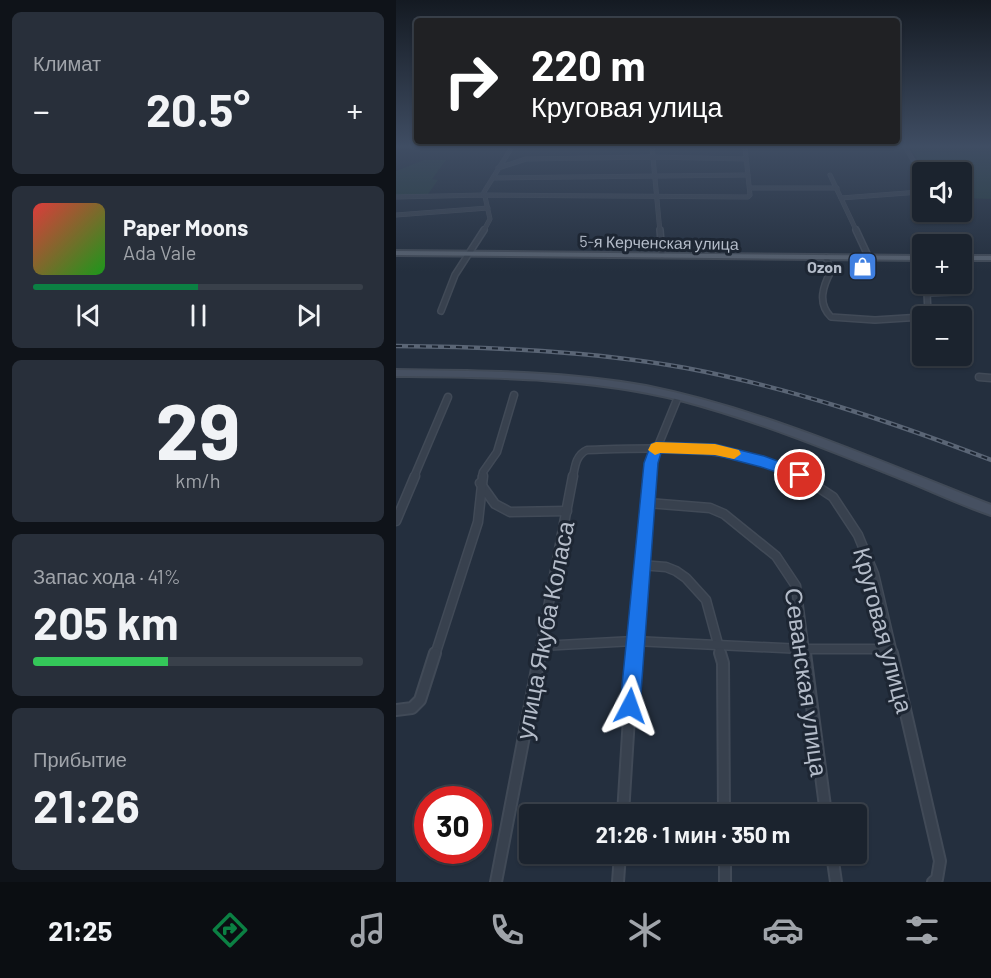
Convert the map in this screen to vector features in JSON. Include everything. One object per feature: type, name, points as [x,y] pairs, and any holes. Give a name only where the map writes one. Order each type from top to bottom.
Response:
[{"type":"main road","name":"5-я Керченская улица","points":[[396,253],[912,258]]},
{"type":"main road","points":[[972,258],[991,258]]},
{"type":"street","points":[[441,311],[443,302],[468,254],[489,221],[484,195],[487,188]]},
{"type":"street","points":[[655,188],[662,255]]},
{"type":"street","points":[[396,197],[750,196],[750,188]]},
{"type":"street","points":[[837,188],[869,258]]},
{"type":"street","points":[[842,198],[920,192],[919,188]]},
{"type":"street","points":[[396,215],[488,208]]},
{"type":"street","points":[[826,257],[831,271],[822,289],[826,312],[831,317],[875,320],[912,318]]},
{"type":"street","points":[[396,372],[510,374],[608,383],[678,397],[745,416],[991,510]]},
{"type":"street","points":[[979,377],[991,378]]},
{"type":"street","points":[[396,710],[417,705],[478,522],[480,483],[483,472],[497,452],[514,395]]},
{"type":"street","points":[[396,521],[448,397]]},
{"type":"street","points":[[624,804],[640,565],[651,463],[678,397]]},
{"type":"street","name":"улица Якуба Коласа","points":[[496,882],[576,462],[581,453],[587,450],[656,448]]},
{"type":"street","name":"Круговая улица","points":[[656,448],[715,450],[764,462],[800,475],[833,497],[858,535],[867,554],[891,649],[940,861],[937,879],[933,882]]},
{"type":"street","points":[[480,483],[495,504],[510,512],[567,511]]},
{"type":"street","name":"Севанская улица","points":[[648,504],[715,509],[776,556],[784,565],[796,586],[825,804]]},
{"type":"street","points":[[640,565],[666,567],[686,578],[709,606],[723,663],[724,804]]},
{"type":"street","points":[[541,646],[634,641],[803,649],[891,649]]},
{"type":"street","points":[[618,882],[619,864]]},
{"type":"street","points":[[724,864],[725,882]]},
{"type":"street","points":[[833,864],[836,882]]},
{"type":"green space","points":[[396,188],[432,188],[426,197],[396,196]]},
{"type":"green space","points":[[972,188],[991,188],[991,199],[972,198]]},
{"type":"railway","points":[[396,346],[542,351],[686,368],[764,385],[841,407],[991,460]]},
{"type":"slow traffic","points":[[655,450],[656,448],[715,450],[734,454]]},
{"type":"place","name":"Ozon","points":[[863,266]]},
{"type":"route","points":[[630,706],[640,565],[651,463],[656,448],[715,450],[764,462],[800,475]]}]
